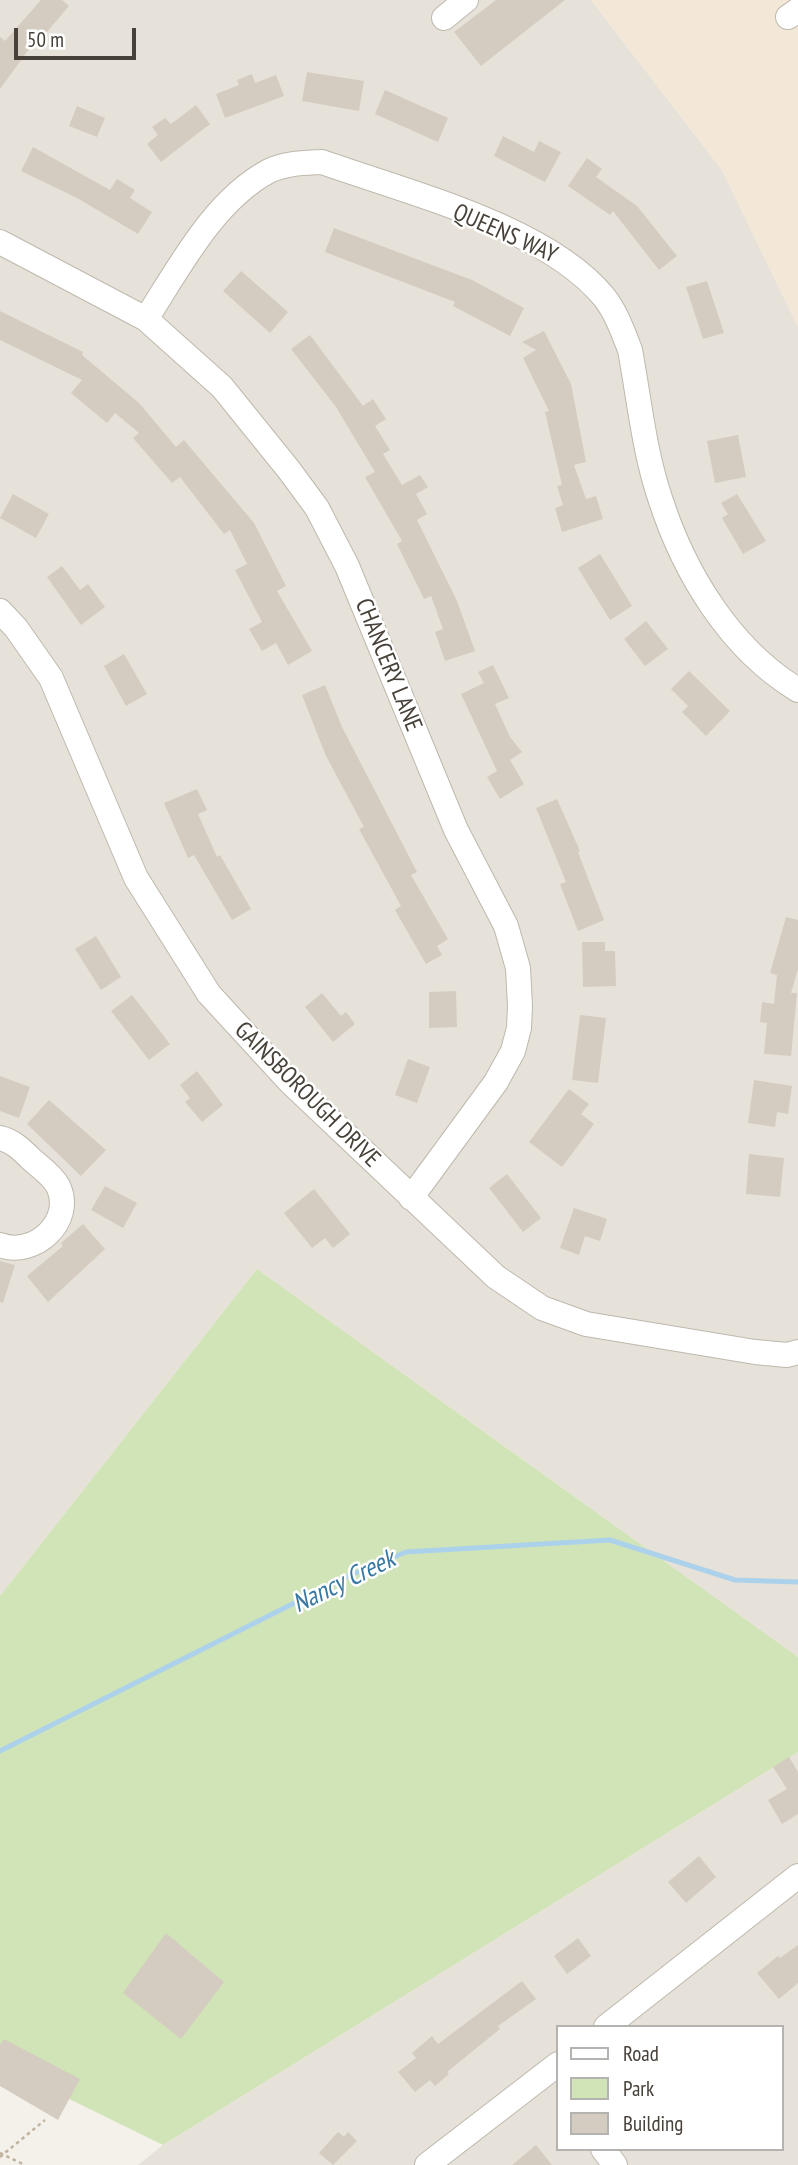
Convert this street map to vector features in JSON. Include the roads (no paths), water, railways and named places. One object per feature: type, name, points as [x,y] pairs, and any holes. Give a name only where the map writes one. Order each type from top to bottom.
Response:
[{"type":"street","points":[[444,18],[466,0]]},
{"type":"street","name":"QUEENS WAY","points":[[146,319],[185,258],[220,213],[249,184],[271,170],[294,163],[322,162],[498,226],[566,261],[605,298],[622,329],[630,350],[659,497],[682,553],[710,601],[744,649],[773,675],[798,690]]},
{"type":"street","name":"CHANCERY LANE","points":[[0,242],[146,319],[222,387],[317,508],[351,575],[456,830],[506,926],[518,968],[519,1028],[513,1051],[496,1082],[411,1198]]},
{"type":"street","name":"GAINSBOROUGH DRIVE","points":[[0,611],[16,628],[51,678],[136,878],[196,975],[246,1036],[411,1198],[496,1277],[542,1308],[586,1324],[755,1352],[787,1355],[798,1352]]},
{"type":"street","points":[[0,1138],[13,1143],[51,1176],[58,1187],[62,1210],[58,1222],[33,1244],[22,1248],[0,1245]]},
{"type":"street","points":[[609,2025],[798,1876]]},
{"type":"street","points":[[427,2165],[554,2077]]},
{"type":"waterway","name":"Nancy Creek","points":[[0,1751],[348,1576],[406,1552],[610,1540],[735,1580],[798,1582]]}]
